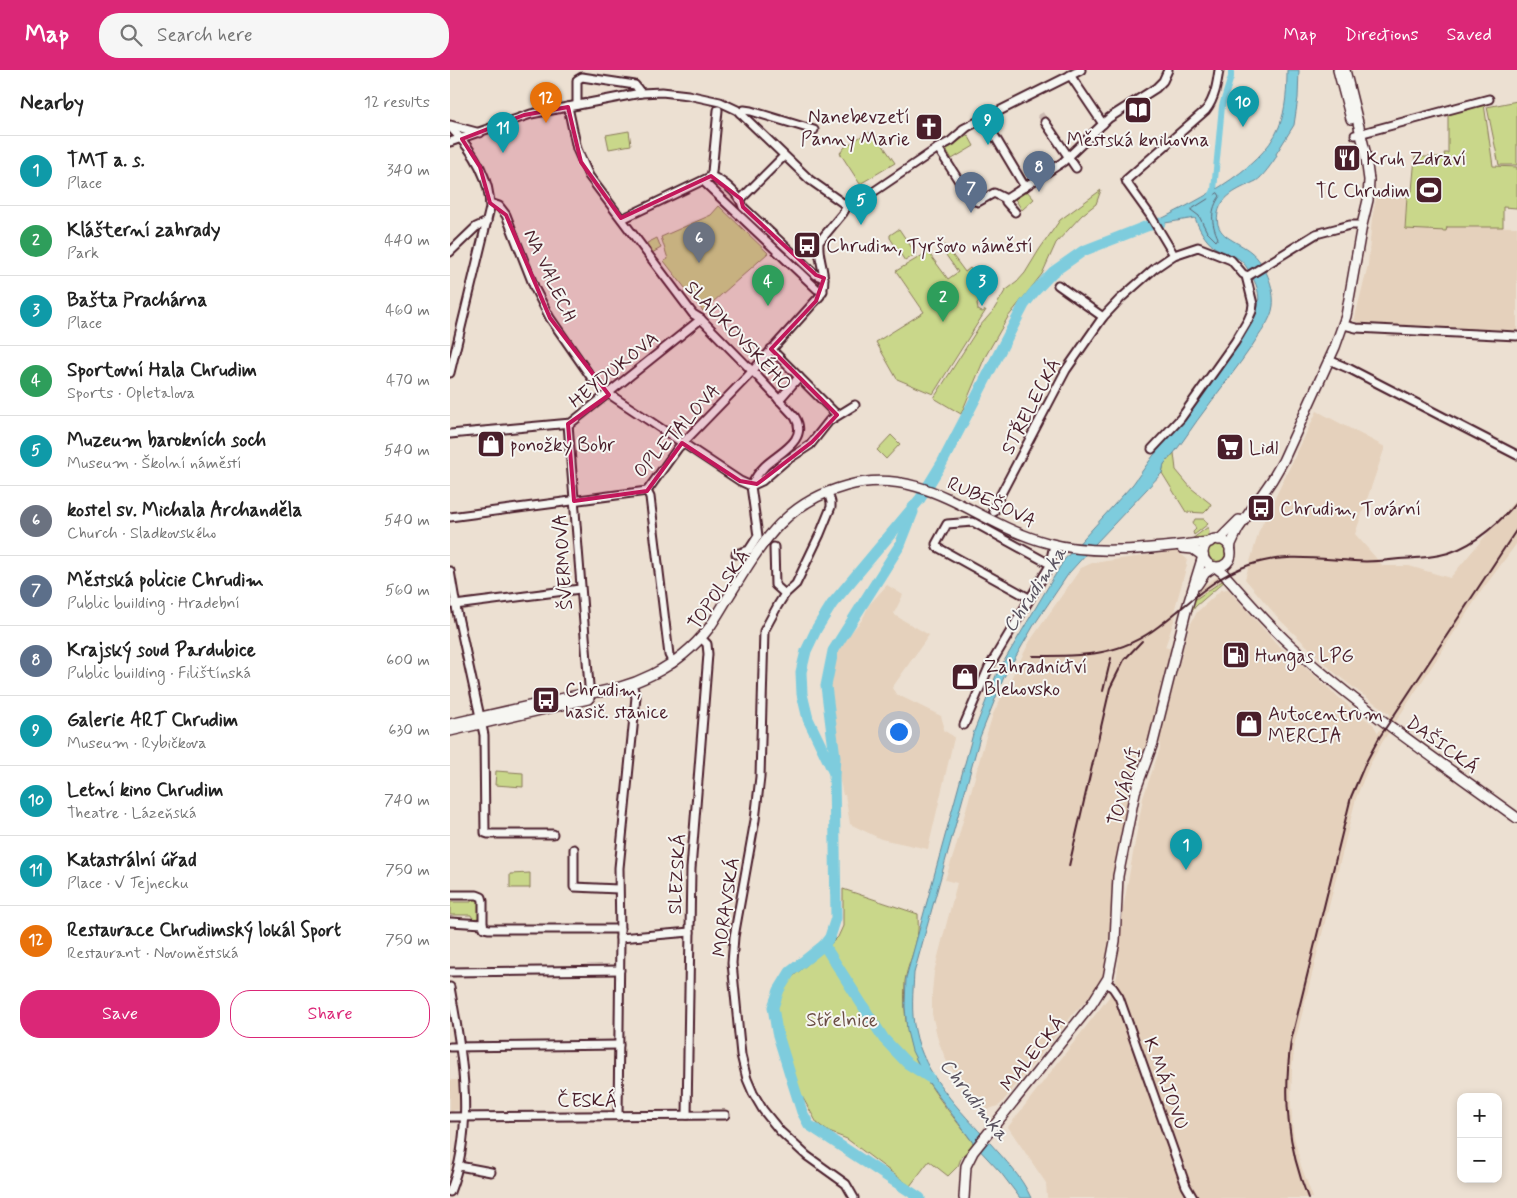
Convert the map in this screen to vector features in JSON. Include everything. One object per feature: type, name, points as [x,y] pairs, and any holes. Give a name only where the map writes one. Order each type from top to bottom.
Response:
[{"type":"street","points":[[703,181],[817,289],[823,291],[824,278],[819,242],[843,214],[847,206],[857,203],[951,141],[966,128],[1081,70]]},
{"type":"street","points":[[1006,199],[1068,157],[1109,118],[1156,88],[1163,81],[1168,70]]},
{"type":"street","points":[[1174,255],[1126,180],[1200,116],[1211,103],[1219,70]]},
{"type":"street","points":[[1256,502],[1204,548],[1203,556],[1207,563],[1214,567],[1225,564],[1230,555],[1231,544],[1235,535],[1283,461],[1344,325],[1368,200],[1369,180],[1368,164],[1338,70]]},
{"type":"street","points":[[1345,70],[1358,134]]},
{"type":"street","points":[[1071,75],[1103,124]]},
{"type":"street","points":[[577,105],[577,80],[582,77],[635,84],[641,93]]},
{"type":"street","points":[[450,142],[481,133],[524,115],[577,105],[641,93],[662,92],[694,96],[724,104],[740,113],[816,185],[847,206]]},
{"type":"street","points":[[1358,134],[1489,98]]},
{"type":"street","name":"SLADKOVSKÉHO","points":[[568,107],[577,149],[589,176],[671,288],[693,314],[780,400],[798,423],[799,430],[795,441],[764,467],[751,486]]},
{"type":"street","points":[[711,176],[718,110]]},
{"type":"street","points":[[740,113],[744,110],[751,110],[814,130]]},
{"type":"street","points":[[1045,122],[1076,168]]},
{"type":"street","points":[[450,126],[481,133]]},
{"type":"street","points":[[450,126],[462,139],[480,167],[490,203],[450,373]]},
{"type":"street","points":[[991,130],[1024,187]]},
{"type":"street","points":[[938,148],[972,200],[978,202],[994,193],[1006,199],[1006,202],[1015,212]]},
{"type":"street","points":[[741,199],[784,156]]},
{"type":"street","points":[[622,219],[711,176]]},
{"type":"street","points":[[711,176],[721,180],[741,199],[743,207],[816,275],[824,278]]},
{"type":"street","name":"NA VALECH","points":[[490,203],[499,206],[506,215],[535,289],[554,324],[594,380],[609,394],[683,444],[740,481],[751,486]]},
{"type":"street","points":[[450,252],[476,227],[487,222]]},
{"type":"street","points":[[1152,449],[1181,418],[1235,342],[1248,320],[1253,304],[1248,275],[1319,233],[1350,225],[1362,225]]},
{"type":"street","name":"STŘELECKÁ","points":[[994,512],[993,509],[1066,370],[1103,318],[1120,299],[1150,272],[1174,255],[1196,247],[1203,248],[1233,261],[1248,275]]},
{"type":"street","points":[[1058,285],[1103,318]]},
{"type":"street","name":"OPLETALOVA","points":[[450,517],[647,491],[678,448],[752,371],[823,291]]},
{"type":"street","name":"HEYDUKOVA","points":[[450,434],[568,424],[575,421],[700,319]]},
{"type":"street","points":[[1344,325],[1356,328],[1517,336]]},
{"type":"street","points":[[771,349],[837,415]]},
{"type":"street","points":[[1329,360],[1517,455]]},
{"type":"street","points":[[780,400],[799,377]]},
{"type":"street","points":[[736,554],[749,550],[758,536],[751,486],[762,481],[784,462],[810,444],[823,426],[837,415],[855,405]]},
{"type":"street","name":"ŠVERMOVA","points":[[568,424],[590,696]]},
{"type":"street","name":"RUBEŠOVA","points":[[829,495],[878,486],[912,487],[940,497],[1027,542],[1071,550],[1096,552],[1134,553],[1187,548],[1193,549],[1203,556]]},
{"type":"street","points":[[647,491],[650,497],[669,655],[673,662]]},
{"type":"street","points":[[774,547],[775,585],[785,594],[796,584],[820,534],[830,511],[829,495]]},
{"type":"street","name":"TOPOLSKÁ","points":[[450,731],[481,721],[633,685],[671,668],[688,655],[720,620],[760,557],[780,530],[802,511],[829,495]]},
{"type":"street","points":[[1029,598],[937,547],[936,543],[948,524],[971,522],[1046,562]]},
{"type":"street","points":[[1214,541],[1226,544],[1230,555]]},
{"type":"street","name":"RUBEŠOVA","points":[[1096,552],[1214,541]]},
{"type":"street","points":[[964,725],[984,676],[1049,567],[1054,547]]},
{"type":"street","name":"DAŠICKÁ","points":[[1230,555],[1228,564],[1230,571],[1262,615]]},
{"type":"street","name":"TOVÁRNÍ","points":[[1106,982],[1114,951],[1118,876],[1135,792],[1153,743],[1189,601],[1203,556]]},
{"type":"street","name":"DAŠICKÁ","points":[[1214,567],[1223,573],[1283,638],[1338,685],[1517,818]]},
{"type":"street","name":"TOVÁRNÍ","points":[[1189,601],[1205,573],[1214,567]]},
{"type":"street","points":[[450,570],[484,736],[485,833],[553,834]]},
{"type":"street","points":[[456,605],[580,589]]},
{"type":"street","name":"MORAVSKÁ","points":[[785,594],[769,619],[763,636],[760,778],[732,952],[741,1055],[750,1086],[768,1116],[800,1150],[846,1184],[854,1198]]},
{"type":"street","name":"TOPOLSKÁ","points":[[633,685],[673,662],[702,639]]},
{"type":"street","name":"SLEZSKÁ","points":[[687,1115],[692,862],[708,654],[707,646],[702,639]]},
{"type":"street","points":[[618,1116],[620,929],[618,889],[636,697],[633,685]]},
{"type":"street","name":"TOPOLSKÁ","points":[[450,724],[481,721]]},
{"type":"street","points":[[574,850],[574,887],[618,889]]},
{"type":"street","points":[[450,895],[477,895],[482,897],[484,928],[489,929],[620,929]]},
{"type":"street","points":[[450,922],[484,924]]},
{"type":"street","points":[[620,938],[690,932]]},
{"type":"street","points":[[450,972],[620,970]]},
{"type":"street","name":"MALECKÁ","points":[[964,1198],[966,1166],[973,1152],[1091,1005],[1106,982]]},
{"type":"street","name":"K MÁJOVU","points":[[1106,982],[1119,997],[1186,1186],[1193,1198]]},
{"type":"street","points":[[450,987],[461,1047],[464,1080],[463,1145],[459,1166],[450,1192]]},
{"type":"street","points":[[450,1047],[619,1045]]},
{"type":"street","name":"ČESKÁ","points":[[450,1117],[725,1115]]},
{"type":"street","points":[[459,1166],[491,1172]]},
{"type":"highlighted area","points":[[568,107],[581,162],[621,218],[711,176],[741,199],[743,207],[816,275],[824,278],[816,301],[771,349],[837,415],[812,442],[757,484],[740,481],[682,443],[647,491],[574,501],[568,424],[609,395],[550,318],[506,215],[490,203],[480,167],[462,139],[524,115]]},
{"type":"shaded area","points":[[1377,194],[1407,196],[1405,226],[1446,231],[1446,226],[1517,227],[1517,331],[1361,323],[1354,321],[1368,265],[1372,218]]},
{"type":"shaded area","points":[[1317,411],[1385,447],[1355,534],[1383,566],[1409,566],[1450,578],[1517,498],[1517,543],[1482,590],[1383,741],[1369,766],[1356,798],[1295,1042],[1292,1068],[1291,1104],[1293,1132],[1301,1166],[1313,1198],[1047,1198],[1046,1183],[1008,1127],[1109,997],[1117,976],[1123,909],[1143,798],[1160,748],[1160,737],[1189,627],[1197,612],[1221,590],[1228,589],[1276,643],[1354,711],[1373,724],[1378,733],[1390,714],[1335,673],[1280,620],[1245,579],[1259,531]]},
{"type":"shaded area","points":[[1177,551],[1187,559],[1187,565],[1175,608],[1176,615],[1165,647],[1171,649],[1147,753],[1136,780],[1111,952],[1106,973],[1099,987],[1074,1013],[1000,1105],[987,1110],[962,1083],[946,1060],[938,1040],[932,1014],[932,992],[934,972],[957,883],[945,880],[993,714],[1030,641],[1081,568],[1092,563]]},
{"type":"shaded area","points":[[1220,575],[1225,579],[1193,601],[1198,589]]},
{"type":"shaded area","points":[[887,585],[903,595],[894,613],[896,616],[929,635],[892,688],[896,694],[941,716],[944,726],[943,730],[954,738],[928,849],[881,839],[850,824],[831,739],[828,701],[830,681],[839,649],[844,640],[862,620],[869,605]]},
{"type":"shaded area","points":[[450,1080],[460,1080],[461,1108],[453,1112],[450,1112]]},
{"type":"green space","points":[[1517,101],[1517,165],[1499,165],[1487,107]]},
{"type":"green space","points":[[1484,104],[1493,166],[1517,167],[1517,208],[1503,207],[1503,227],[1447,227],[1446,231],[1405,229],[1407,196],[1409,191],[1412,191],[1415,157],[1445,157],[1444,153],[1448,153],[1448,113]]},
{"type":"green space","points":[[629,131],[631,145],[609,149],[606,135]]},
{"type":"green space","points":[[866,133],[876,135],[895,163],[860,184],[840,153],[845,147]]},
{"type":"green space","points":[[968,135],[974,146],[952,159],[946,149]]},
{"type":"green space","points":[[1026,190],[1034,199],[1022,210],[1015,199]]},
{"type":"green space","points":[[1101,190],[1096,204],[1082,215],[1056,243],[1042,274],[1008,317],[985,357],[961,414],[934,398],[979,327],[993,311],[1005,291],[1025,273],[1060,220]]},
{"type":"green space","points":[[719,206],[768,253],[703,311],[664,261],[668,259],[661,237],[711,215]]},
{"type":"green space","points":[[899,229],[916,254],[905,261],[890,238],[890,235]]},
{"type":"green space","points":[[657,238],[661,248],[652,253],[647,243]]},
{"type":"green space","points":[[945,245],[965,272],[970,268],[992,294],[977,303],[978,310],[982,312],[986,310],[933,394],[897,379],[876,342],[924,312],[896,271],[928,252],[948,279],[958,272],[941,248]]},
{"type":"green space","points":[[891,435],[900,444],[886,459],[877,450]]},
{"type":"green space","points":[[1174,453],[1176,470],[1191,488],[1211,504],[1204,513],[1186,512],[1162,473],[1164,464]]},
{"type":"green space","points":[[1195,519],[1204,519],[1208,524],[1194,535],[1193,532],[1196,529],[1193,523]]},
{"type":"green space","points":[[1208,527],[1209,533],[1206,538],[1188,542]]},
{"type":"green space","points":[[1217,544],[1223,547],[1226,553],[1223,559],[1217,562],[1211,559],[1208,553],[1211,547]]},
{"type":"green space","points":[[1225,579],[1196,606],[1188,616],[1193,601]]},
{"type":"green space","points":[[496,771],[523,773],[523,787],[495,785]]},
{"type":"green space","points":[[530,873],[530,888],[510,888],[510,874]]},
{"type":"green space","name":"Střelnice","points":[[843,889],[918,914],[916,943],[905,981],[907,1031],[921,1070],[944,1105],[974,1144],[962,1156],[958,1166],[948,1176],[929,1161],[910,1186],[847,1139],[829,1132],[817,1123],[799,1091],[776,1024],[776,999],[784,984],[838,937],[843,926]]},
{"type":"green space","points":[[472,898],[480,899],[479,918],[473,919],[471,915],[450,915],[450,902],[471,902]]},
{"type":"water","points":[[1287,70],[1299,70],[1298,98],[1294,125],[1267,170],[1256,181],[1228,196],[1220,206],[1217,221],[1219,228],[1227,237],[1251,252],[1265,269],[1271,284],[1273,299],[1268,322],[1241,362],[1178,448],[1164,464],[1162,473],[1069,573],[1034,625],[1004,677],[980,737],[914,973],[913,1016],[915,1030],[926,1062],[955,1105],[1013,1169],[1031,1198],[1020,1198],[1001,1173],[974,1144],[926,1079],[912,1051],[907,1031],[905,1006],[906,978],[973,734],[997,673],[1064,560],[1133,484],[1183,419],[1253,320],[1258,308],[1258,290],[1248,269],[1239,259],[1217,249],[1211,244],[1198,226],[1195,218],[1147,226],[1222,186],[1256,159],[1270,144],[1279,127],[1283,113],[1286,99]]},
{"type":"waterway","points":[[1211,196],[1214,190],[1222,106],[1231,77],[1231,70]]},
{"type":"waterway","points":[[920,1198],[809,1125],[802,1112],[777,1032],[773,1007],[779,990],[790,972],[824,945],[830,937],[836,918],[834,773],[808,719],[802,694],[801,672],[806,651],[817,628],[832,604],[920,499],[942,463],[1024,305],[1034,292],[1053,272],[1083,251],[1147,226],[1160,223]]},
{"type":"waterway","points":[[834,773],[835,757],[826,686],[833,651],[900,545],[913,512]]},
{"type":"waterway","points":[[824,945],[884,1039],[907,1063],[929,1077]]},
{"type":"tunnel","points":[[1040,114],[1045,122]]},
{"type":"railway","points":[[1033,656],[1083,655],[1099,653],[1129,644],[1159,626],[1223,577],[1235,570],[1262,561],[1288,558],[1376,561],[1430,557],[1451,552],[1483,535],[1517,502]]},
{"type":"railway","points":[[1308,1198],[1295,1159],[1291,1140],[1287,1101],[1291,1041],[1351,797],[1365,764],[1379,738],[1517,529]]},
{"type":"railway","points":[[1069,866],[1110,688],[1124,660],[1142,641]]},
{"type":"railway","points":[[1103,691],[1111,658]]},
{"type":"place","name":"Městská knihovna","points":[[1138,110]]},
{"type":"place","name":"Restaurace Chrudimský lokál Sport","points":[[546,123]]},
{"type":"place","name":"Nanebevzetí Panny Marie","points":[[929,127]]},
{"type":"place","name":"Letní kino Chrudim","points":[[1243,127]]},
{"type":"place","name":"Galerie ART Chrudim","points":[[988,145]]},
{"type":"place","name":"Katastrální úřad","points":[[503,153]]},
{"type":"place","name":"Kruh Zdraví","points":[[1347,158]]},
{"type":"place","name":"TC Chrudim","points":[[1429,190]]},
{"type":"place","name":"Krajský soud Pardubice","points":[[1039,192]]},
{"type":"place","name":"Městská policie Chrudim","points":[[971,213]]},
{"type":"place","name":"Muzeum barokních soch","points":[[861,225]]},
{"type":"place","name":"Chrudim, Tyršovo náměstí","points":[[807,245]]},
{"type":"place","name":"kostel sv. Michala Archanděla","points":[[699,263]]},
{"type":"place","name":"Sportovní Hala Chrudim","points":[[768,306]]},
{"type":"place","name":"Bašta Prachárna","points":[[982,306]]},
{"type":"place","name":"Klášterní zahrady","points":[[943,322]]},
{"type":"place","name":"ponožky Bobr","points":[[491,444]]},
{"type":"place","name":"Lidl","points":[[1230,447]]},
{"type":"place","name":"Chrudim, Tovární","points":[[1261,508]]},
{"type":"place","name":"Hungas LPG","points":[[1236,655]]},
{"type":"place","name":"Zahradnictví Blehovsko","points":[[965,677]]},
{"type":"place","name":"Chrudim, hasič. stanice","points":[[546,700]]},
{"type":"place","name":"Autocentrum MERCIA","points":[[1249,724]]},
{"type":"place","name":"TMT a. s.","points":[[1186,870]]},
{"type":"water label","name":"Chrudimka","points":[[1034,589]]},
{"type":"water label","name":"Chrudimka","points":[[975,1099]]}]
